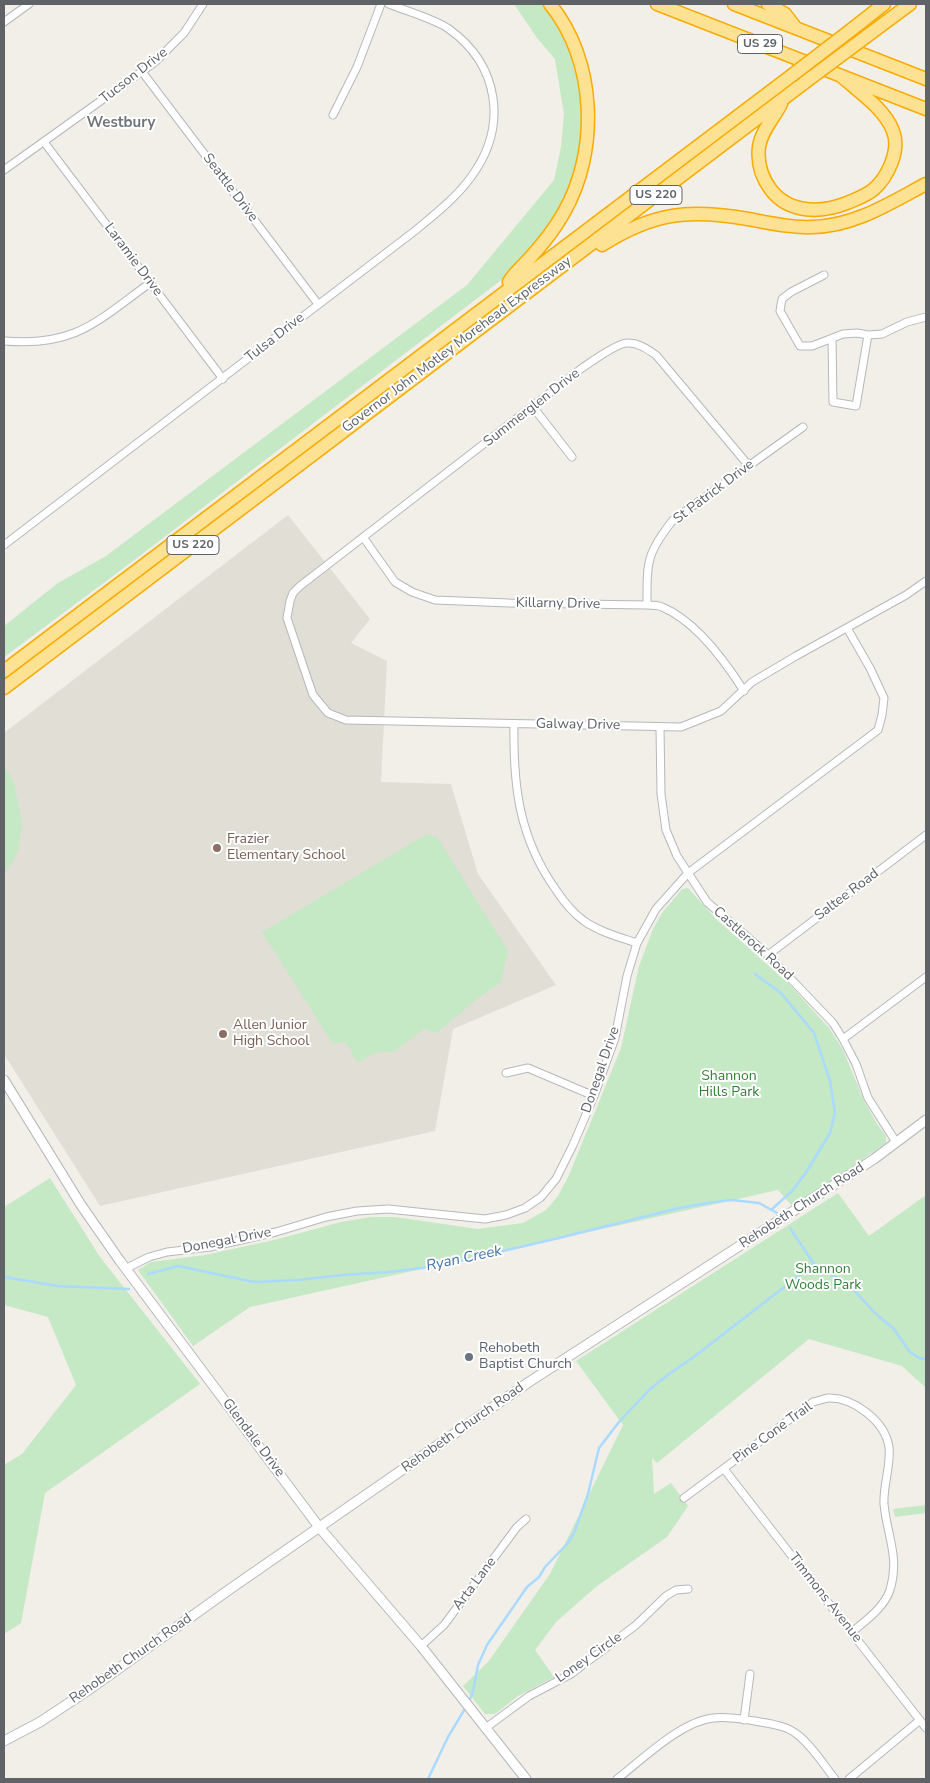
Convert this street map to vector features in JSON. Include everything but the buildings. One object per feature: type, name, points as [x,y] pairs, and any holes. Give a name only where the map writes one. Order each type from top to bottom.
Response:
[{"type":"highway","points":[[502,294],[512,277],[546,241],[565,212],[583,160],[588,126],[588,108],[583,72],[570,38],[550,4]]},
{"type":"highway","name":"US 29","points":[[657,4],[926,109]]},
{"type":"highway","name":"US 29","points":[[734,4],[926,79]]},
{"type":"highway","points":[[768,4],[785,14],[797,28]]},
{"type":"highway","points":[[866,18],[871,4]]},
{"type":"highway","name":"Governor John Motley Morehead Expressway","points":[[4,671],[884,4]]},
{"type":"highway","name":"Governor John Motley Morehead Expressway","points":[[4,688],[910,4]]},
{"type":"highway","points":[[783,99],[776,116],[767,126],[759,146],[759,165],[765,183],[778,198],[790,206],[803,209],[820,210],[860,198],[874,190],[885,178],[894,157],[894,132],[887,119],[877,108],[841,76]]},
{"type":"highway","points":[[528,292],[616,236],[657,219],[682,214],[705,213],[794,227],[831,225],[864,216],[926,184]]},
{"type":"street","points":[[4,22],[29,4]]},
{"type":"street","name":"Tucson Drive","points":[[4,170],[142,72],[173,46],[203,4]]},
{"type":"street","points":[[333,115],[357,67],[382,4]]},
{"type":"street","name":"Tulsa Drive","points":[[4,545],[223,379],[448,203],[471,178],[490,141],[495,120],[493,96],[488,76],[477,56],[448,29],[389,4]]},
{"type":"street","name":"Seattle Drive","points":[[142,72],[318,304]]},
{"type":"street","name":"Laramie Drive","points":[[44,142],[223,379]]},
{"type":"street","points":[[824,275],[790,292],[782,299],[780,311],[800,346],[812,346],[843,334],[882,334],[906,322],[926,317]]},
{"type":"street","points":[[4,341],[40,343],[68,337],[93,325],[150,283]]},
{"type":"street","points":[[832,338],[833,402],[856,406],[868,335]]},
{"type":"street","name":"Summerglen Drive","points":[[300,586],[582,368],[626,343],[641,346],[656,355],[749,466]]},
{"type":"street","points":[[534,407],[572,457]]},
{"type":"street","name":"St Patrick Drive","points":[[647,604],[647,568],[651,553],[658,539],[673,520],[803,427]]},
{"type":"street","name":"Killarny Drive","points":[[363,537],[395,582],[412,592],[435,600],[509,604],[647,604],[661,606],[681,618],[712,646],[744,691]]},
{"type":"street","name":"Galway Drive","points":[[300,586],[290,601],[288,618],[313,695],[328,713],[346,720],[681,728],[721,712],[752,682],[906,595],[926,581]]},
{"type":"street","name":"Donegal Drive","points":[[127,1268],[148,1257],[167,1252],[210,1247],[276,1232],[326,1217],[357,1211],[388,1209],[485,1219],[506,1215],[525,1208],[541,1197],[556,1179],[594,1096],[615,1038],[627,976],[637,943],[656,909],[688,874],[878,730],[884,698],[870,668],[847,628]]},
{"type":"street","points":[[514,724],[513,761],[517,798],[526,834],[546,876],[568,906],[583,921],[602,931],[637,943]]},
{"type":"street","name":"Castlerock Road","points":[[660,728],[661,794],[666,830],[677,856],[707,902],[768,954],[833,1023],[844,1039],[856,1064],[868,1098],[896,1142]]},
{"type":"street","name":"Saltee Road","points":[[768,954],[926,835]]},
{"type":"street","points":[[844,1039],[926,977]]},
{"type":"street","points":[[506,1073],[528,1068],[594,1096]]},
{"type":"street","name":"Glendale Drive","points":[[4,1080],[86,1212],[319,1527],[421,1646],[487,1727],[526,1779]]},
{"type":"street","name":"Rehobeth Church Road","points":[[4,1741],[40,1722],[87,1691],[529,1382],[874,1159],[926,1120]]},
{"type":"street","name":"Pine Cone Trail","points":[[684,1498],[813,1402],[828,1398],[847,1402],[872,1417],[882,1430],[889,1446],[884,1503],[894,1554],[893,1573],[889,1592],[880,1607],[852,1632]]},
{"type":"street","name":"Timmons Avenue","points":[[724,1469],[926,1728]]},
{"type":"street","name":"Arta Lane","points":[[421,1646],[444,1625],[517,1527],[526,1520]]},
{"type":"street","name":"Loney Circle","points":[[487,1727],[529,1696],[571,1674],[636,1625],[666,1596],[676,1590],[688,1589]]},
{"type":"street","points":[[744,1720],[750,1674]]},
{"type":"street","points":[[618,1779],[678,1731],[698,1721],[714,1718],[772,1724],[789,1729],[807,1744],[835,1779]]},
{"type":"street","points":[[849,1779],[920,1720]]},
{"type":"shaded area","points":[[288,515],[370,619],[351,643],[387,661],[381,782],[451,784],[478,874],[556,985],[453,1029],[435,1131],[100,1206],[4,1054],[4,733]]},
{"type":"green space","points":[[514,4],[542,4],[557,25],[568,48],[576,73],[580,99],[582,126],[579,152],[573,177],[564,201],[539,239],[509,274],[4,657],[4,626],[58,583],[106,556],[467,285],[554,180],[561,147],[564,114],[555,59],[537,38]]},
{"type":"green space","points":[[4,766],[14,782],[22,824],[18,852],[4,875]]},
{"type":"green space","points":[[427,834],[437,837],[508,951],[501,982],[436,1033],[424,1029],[394,1052],[375,1053],[357,1063],[350,1048],[344,1042],[333,1044],[262,932]]},
{"type":"green space","name":"Shannon Hills Park","points":[[688,888],[716,919],[788,983],[829,1028],[843,1050],[864,1101],[886,1136],[886,1143],[792,1206],[778,1190],[250,1307],[193,1346],[138,1270],[151,1262],[205,1255],[274,1240],[341,1222],[371,1217],[395,1217],[478,1229],[523,1223],[546,1210],[558,1196],[569,1175],[621,1048],[639,966],[653,929],[662,913],[682,889]]},
{"type":"green space","points":[[50,1178],[100,1257],[200,1384],[45,1493],[21,1623],[4,1634],[4,1465],[22,1454],[76,1385],[48,1317],[4,1305],[4,1207]]},
{"type":"green space","name":"Shannon Woods Park","points":[[838,1193],[869,1236],[926,1195],[926,1388],[902,1366],[809,1339],[657,1463],[652,1458],[654,1494],[671,1483],[688,1506],[667,1537],[597,1586],[556,1622],[535,1650],[554,1677],[518,1696],[495,1714],[485,1714],[463,1686],[488,1662],[550,1574],[623,1425],[576,1361]]},
{"type":"green space","points":[[926,1505],[926,1513],[895,1517],[893,1509]]},
{"type":"waterway","points":[[755,974],[781,993],[814,1033],[830,1081],[835,1113],[830,1133],[805,1174],[792,1191],[771,1210]]},
{"type":"waterway","name":"Ryan Creek","points":[[148,1274],[178,1266],[254,1282],[389,1272],[438,1266],[679,1208],[708,1203],[732,1200],[759,1203],[777,1213]]},
{"type":"waterway","name":"Ryan Creek","points":[[790,1228],[814,1264],[848,1284],[876,1314],[894,1329],[909,1351],[919,1358],[926,1359]]},
{"type":"waterway","points":[[469,1702],[478,1665],[487,1645],[527,1587],[539,1577],[545,1567],[567,1544],[574,1533],[588,1494],[599,1448],[619,1422],[649,1390],[814,1264]]},
{"type":"waterway","name":"Ryan Creek","points":[[4,1277],[58,1286],[129,1289]]},
{"type":"waterway","points":[[428,1779],[448,1737],[466,1707]]},
{"type":"place","name":"Frazier Elementary School","points":[[217,848]]},
{"type":"place","name":"Allen Junior High School","points":[[223,1034]]},
{"type":"place","name":"Rehobeth Baptist Church","points":[[469,1357]]},
{"type":"district","name":"Westbury","points":[[121,123]]}]
